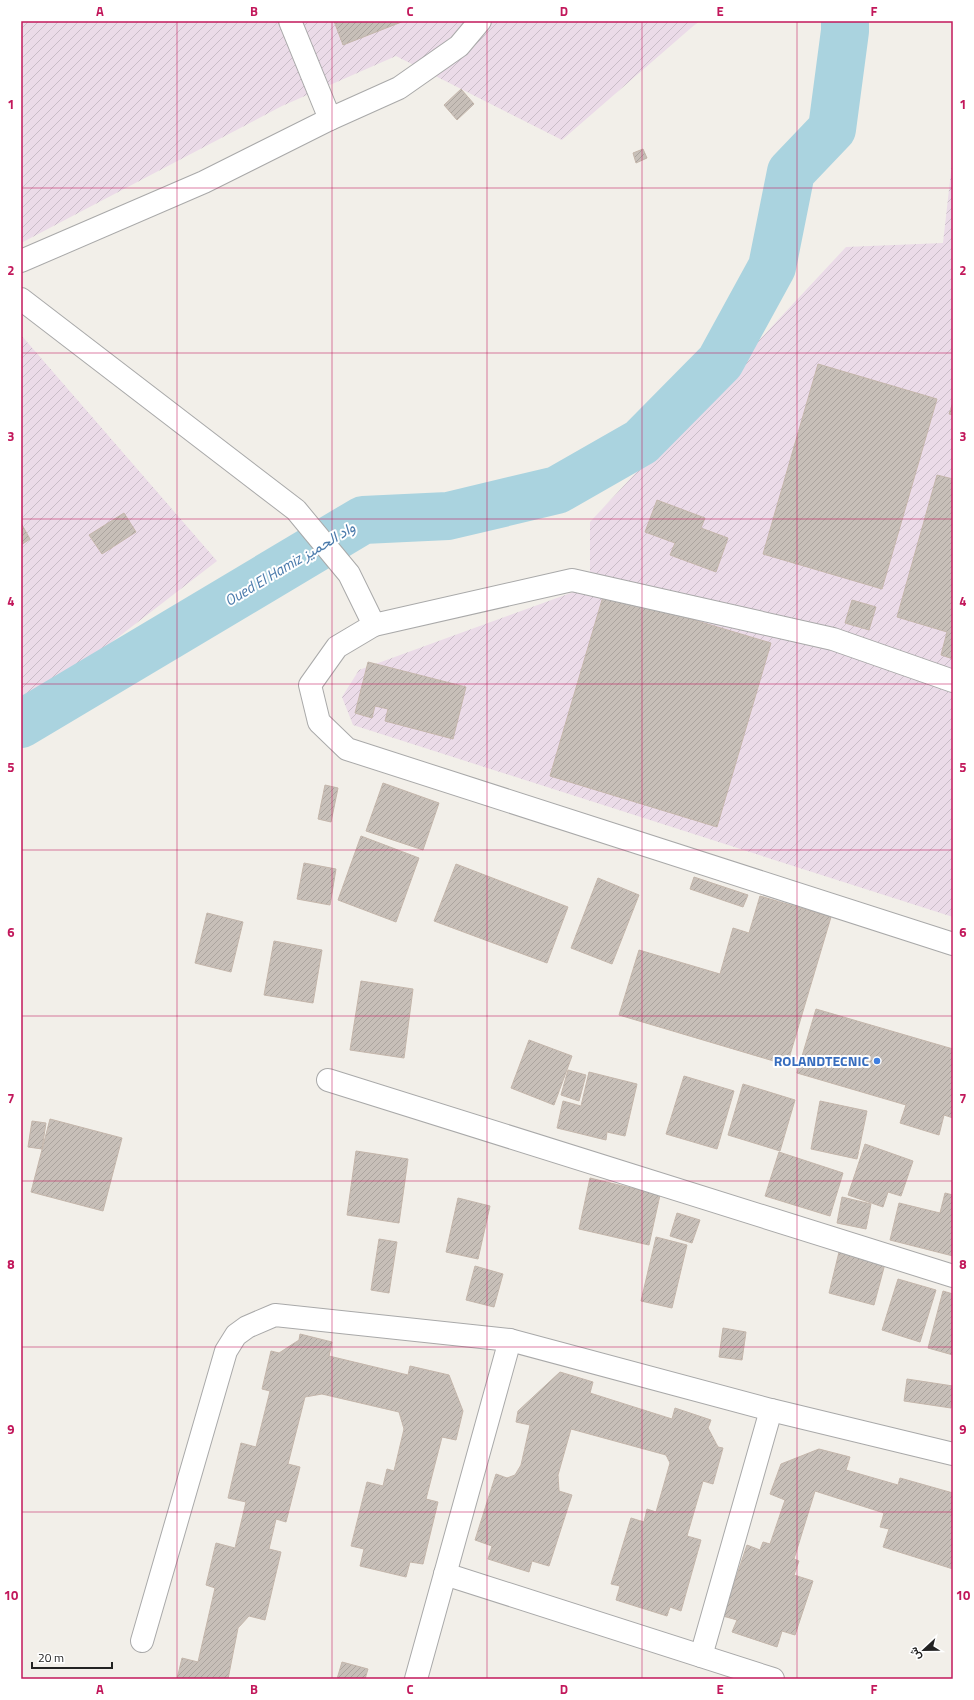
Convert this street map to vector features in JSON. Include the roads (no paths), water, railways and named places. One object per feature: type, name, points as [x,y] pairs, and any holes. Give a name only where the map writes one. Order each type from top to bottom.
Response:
[{"type":"street","points":[[290,21],[330,119]]},
{"type":"street","points":[[21,261],[204,182],[330,119],[399,88],[459,46],[480,21]]},
{"type":"street","points":[[21,299],[296,510],[349,574],[374,624]]},
{"type":"street","points":[[953,681],[833,639],[572,580],[374,624],[337,647],[310,685],[319,722],[347,749],[953,944]]},
{"type":"street","points":[[328,1080],[953,1276]]},
{"type":"street","points":[[142,1640],[226,1351],[236,1335],[247,1327],[275,1315],[510,1340],[771,1410],[953,1454]]},
{"type":"street","points":[[416,1679],[510,1340]]},
{"type":"street","points":[[702,1656],[771,1410]]},
{"type":"street","points":[[445,1574],[773,1679]]},
{"type":"waterway","name":"Oued El Hamiz واد الحميز","points":[[21,724],[363,520],[448,516],[557,490],[641,442],[720,362],[772,267],[791,172],[832,129],[845,21]]},
{"type":"place","name":"ROLANDTECNIC","points":[[877,1061]]}]
